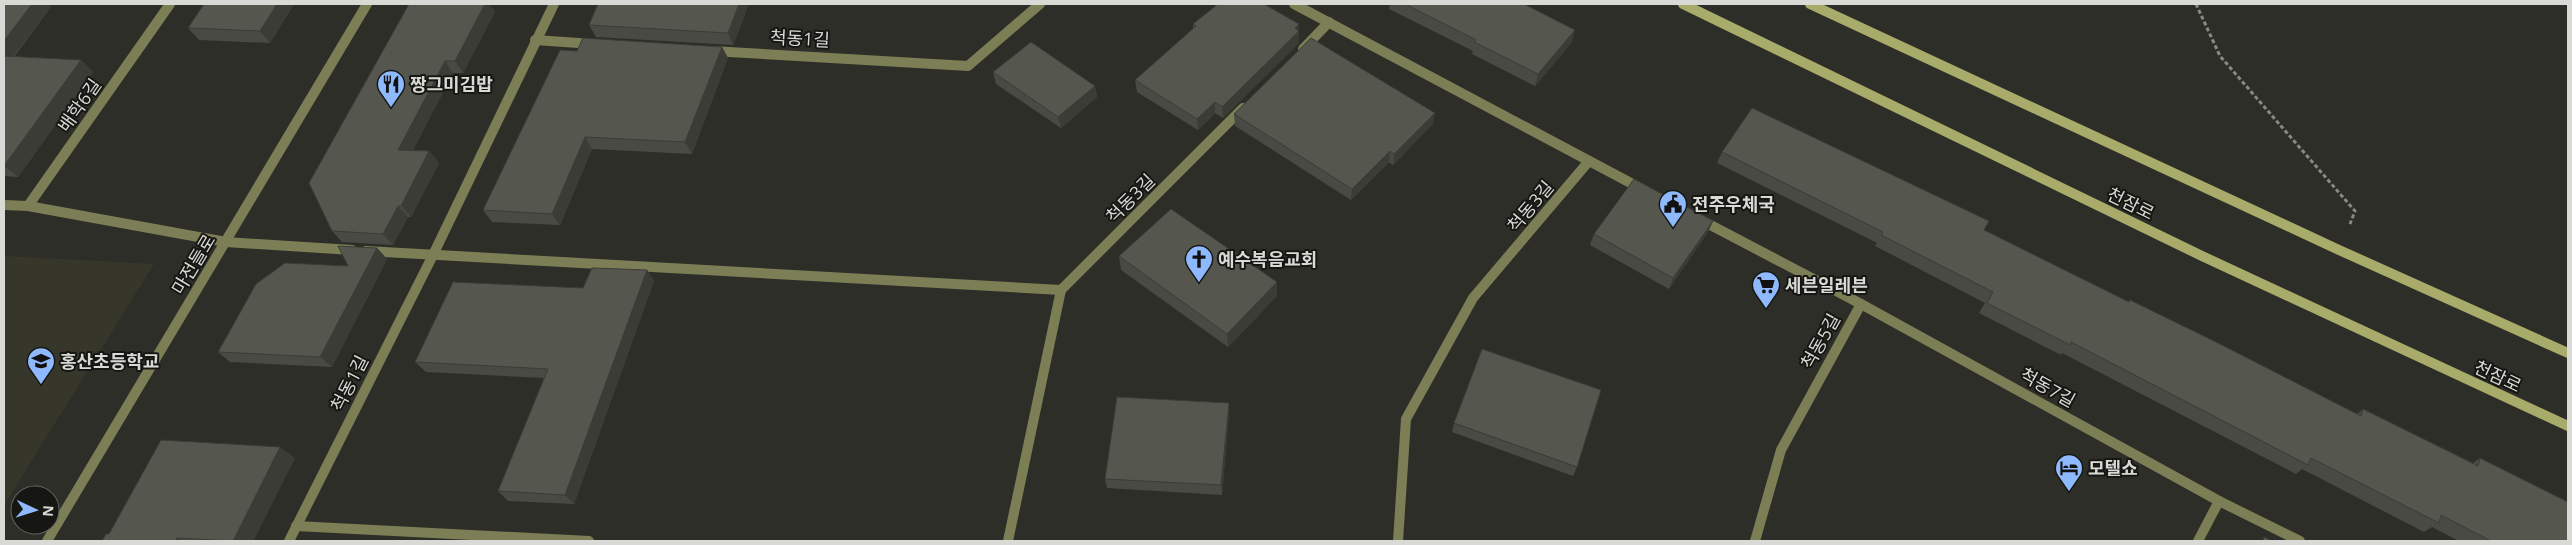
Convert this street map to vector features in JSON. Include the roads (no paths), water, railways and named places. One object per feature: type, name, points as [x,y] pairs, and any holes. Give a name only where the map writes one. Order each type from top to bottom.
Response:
[{"type":"street","name":"배학6길","points":[[28,206],[170,4]]},
{"type":"street","name":"마전들로","points":[[47,541],[367,4]]},
{"type":"street","name":"척동1길","points":[[288,541],[432,255],[554,4]]},
{"type":"street","name":"척동1길","points":[[702,50],[968,66],[1040,4]]},
{"type":"street","points":[[1294,4],[1651,193]]},
{"type":"street","name":"천잠로","points":[[1683,4],[2202,256],[2568,426]]},
{"type":"street","points":[[1810,4],[2338,250],[2568,353]]},
{"type":"street","points":[[1294,58],[1329,22]]},
{"type":"street","points":[[535,40],[604,44]]},
{"type":"street","name":"척동3길","points":[[1061,290],[1251,100]]},
{"type":"street","name":"척동3길","points":[[1398,541],[1406,419],[1473,298],[1589,161]]},
{"type":"street","points":[[4,205],[28,206],[226,242],[728,273],[1061,290],[1008,541]]},
{"type":"street","name":"척동5길","points":[[1686,212],[1861,304],[1781,450],[1755,541]]},
{"type":"street","name":"척동7길","points":[[1861,304],[2219,501],[2300,541]]},
{"type":"street","points":[[2198,541],[2219,501]]},
{"type":"street","points":[[296,526],[590,541]]},
{"type":"place","name":"짱그미김밥","points":[[391,108]]},
{"type":"place","name":"전주우체국","points":[[1673,228]]},
{"type":"place","name":"예수복음교회","points":[[1199,283]]},
{"type":"place","name":"세븐일레븐","points":[[1766,309]]},
{"type":"place","name":"홍산초등학교","points":[[41,385]]},
{"type":"place","name":"모텔쇼","points":[[2069,492]]}]
